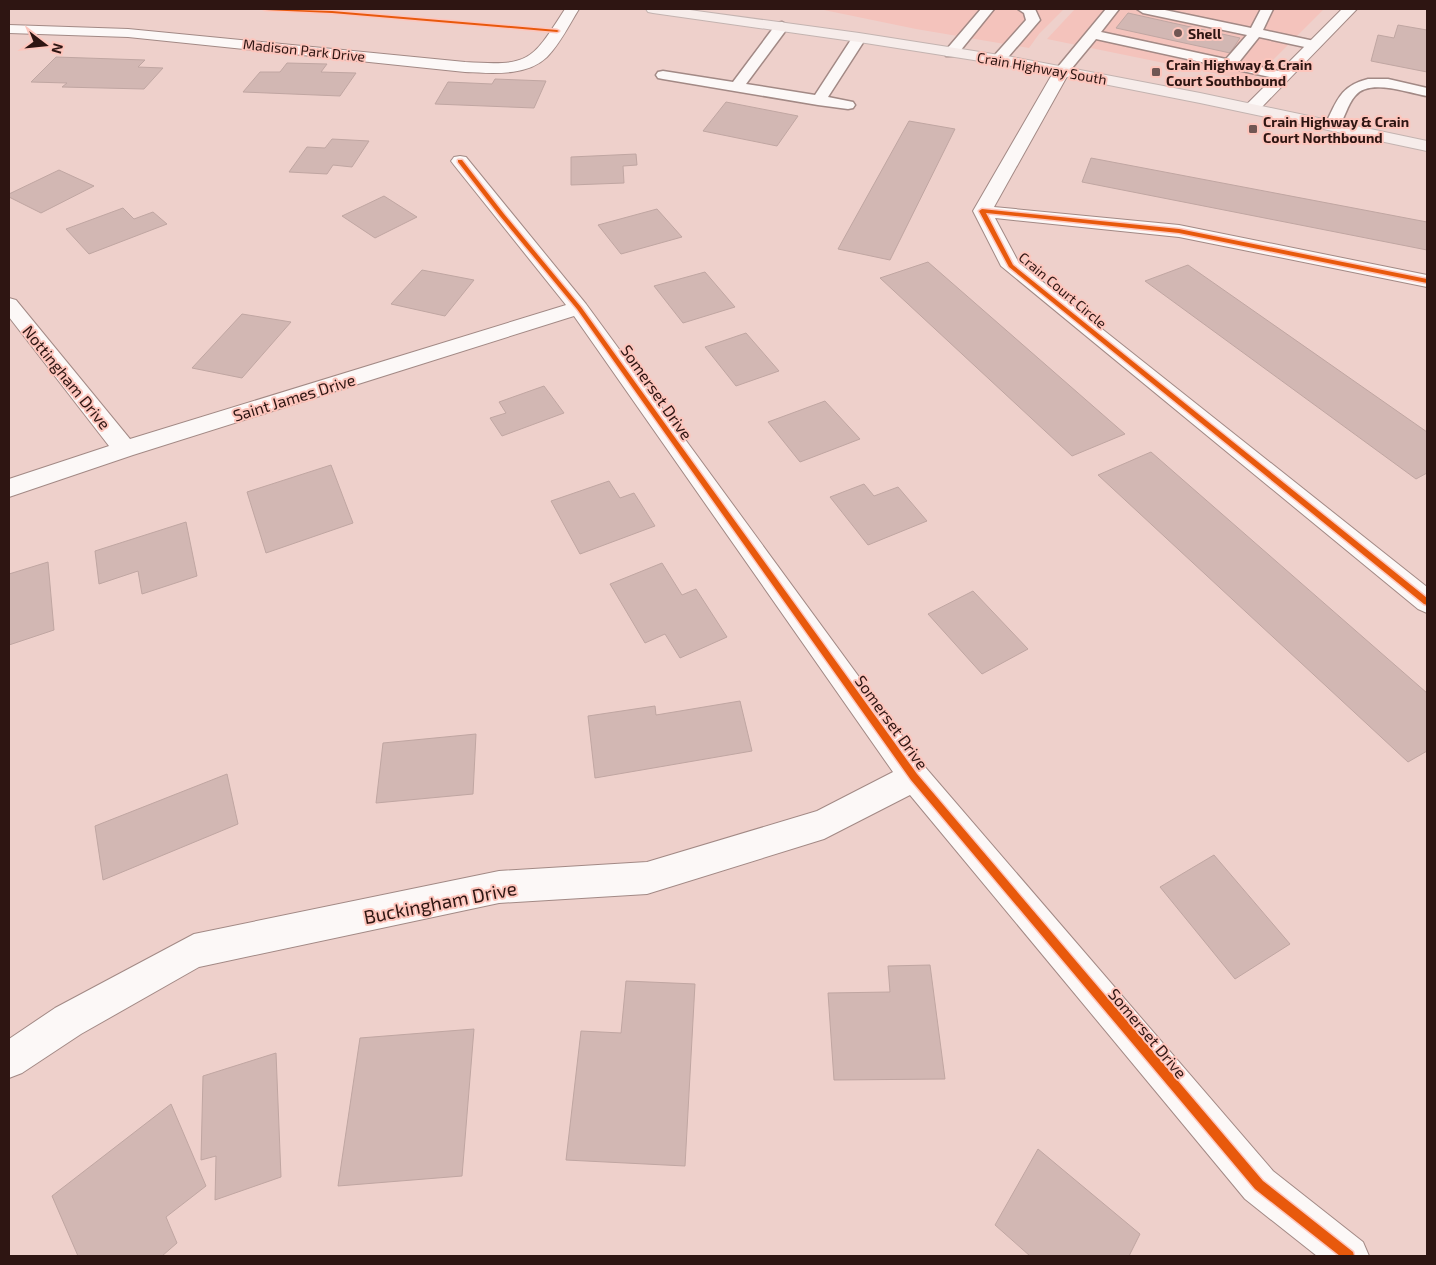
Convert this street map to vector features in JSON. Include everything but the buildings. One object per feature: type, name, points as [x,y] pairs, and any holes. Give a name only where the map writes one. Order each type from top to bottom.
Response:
[{"type":"main road","name":"Crain Highway South","points":[[653,9],[782,26],[1062,71],[1252,108],[1427,146]]},
{"type":"street","name":"Madison Park Drive","points":[[9,29],[128,33],[497,68],[522,64],[539,56],[572,9]]},
{"type":"street","points":[[1252,108],[1350,9]]},
{"type":"street","points":[[1062,71],[982,211],[1179,232],[1427,281]]},
{"type":"street","name":"Somerset Drive","points":[[460,161],[502,215],[580,308],[914,777],[1258,1185],[1349,1256]]},
{"type":"street","name":"Crain Court Circle","points":[[982,211],[1011,266],[1427,602]]},
{"type":"street","name":"Nottingham Drive","points":[[9,304],[125,449]]},
{"type":"street","name":"Saint James Drive","points":[[9,488],[125,449],[580,308]]},
{"type":"street","name":"Buckingham Drive","points":[[9,1060],[68,1021],[194,951],[499,887],[647,878],[824,824],[914,777]]},
{"type":"lane","points":[[951,53],[988,9]]},
{"type":"lane","points":[[998,60],[1033,20],[1030,11],[1024,9]]},
{"type":"lane","points":[[1062,71],[1113,9]]},
{"type":"lane","points":[[1143,9],[1314,45]]},
{"type":"lane","points":[[1230,64],[1255,33],[1266,9]]},
{"type":"lane","points":[[737,87],[782,26]]},
{"type":"lane","points":[[1092,34],[1284,76]]},
{"type":"lane","points":[[818,101],[859,38]]},
{"type":"lane","points":[[663,75],[848,105]]},
{"type":"lane","points":[[1333,125],[1351,91],[1366,84],[1383,83],[1427,92]]},
{"type":"shaded area","points":[[819,9],[1064,9],[1039,34],[1029,48],[916,29]]},
{"type":"shaded area","points":[[1075,9],[1324,9],[1252,81],[1047,39]]},
{"type":"cycle path","points":[[265,9],[332,12],[557,31]]},
{"type":"cycle path","points":[[460,161],[579,308],[914,777],[1259,1185],[1349,1256]]},
{"type":"cycle path","points":[[1427,281],[1179,231],[982,211],[1011,266],[1427,602]]},
{"type":"place","name":"Shell","points":[[1178,33]]},
{"type":"place","name":"Crain Highway & Crain Court Southbound","points":[[1156,72]]},
{"type":"place","name":"Crain Highway & Crain Court Northbound","points":[[1253,129]]}]
